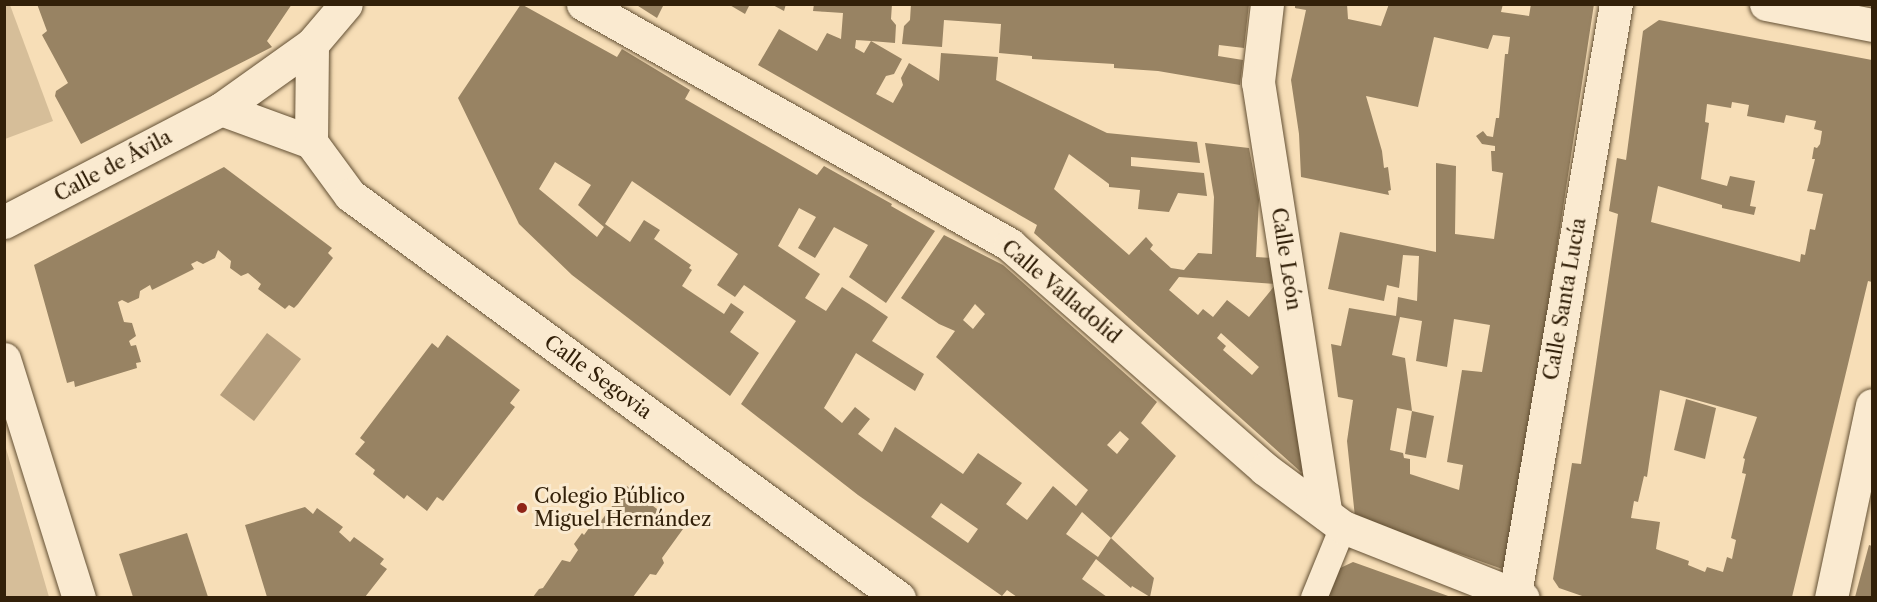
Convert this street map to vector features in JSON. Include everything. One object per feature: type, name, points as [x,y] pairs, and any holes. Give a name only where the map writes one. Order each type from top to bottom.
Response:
[{"type":"street","name":"Calle de Ávila","points":[[4,222],[221,109],[312,44],[346,4]]},
{"type":"street","name":"Calle Valladolid","points":[[583,4],[1010,245],[1265,469],[1335,521],[1519,596]]},
{"type":"street","name":"Calle León","points":[[1267,4],[1258,82],[1335,521]]},
{"type":"street","name":"Calle Santa Lucía","points":[[1519,596],[1616,4]]},
{"type":"street","points":[[1766,4],[1872,25]]},
{"type":"street","points":[[221,109],[311,142],[312,44]]},
{"type":"street","name":"Calle Segovia","points":[[311,142],[350,195],[899,597]]},
{"type":"street","points":[[4,359],[79,597]]},
{"type":"street","points":[[1831,597],[1862,514],[1872,405]]},
{"type":"street","points":[[1314,597],[1335,521]]},
{"type":"shaded area","points":[[4,5],[10,5],[53,121],[5,139]]},
{"type":"shaded area","points":[[267,333],[301,359],[254,421],[220,395]]},
{"type":"shaded area","points":[[5,445],[49,597],[5,597]]},
{"type":"building","points":[[37,4],[292,4],[267,41],[272,47],[81,144],[55,96],[56,91],[68,83],[42,35],[47,31]]},
{"type":"building","points":[[521,4],[617,57],[622,49],[690,90],[685,99],[817,175],[824,166],[935,231],[886,303],[849,277],[868,245],[834,227],[815,258],[798,248],[816,217],[799,208],[778,246],[820,274],[805,298],[826,311],[842,287],[869,304],[888,317],[872,341],[924,374],[915,391],[856,353],[824,408],[842,423],[855,407],[870,419],[858,434],[882,452],[895,427],[963,474],[978,453],[1022,483],[1006,504],[1027,520],[1053,486],[1076,506],[1088,490],[936,357],[955,331],[939,324],[901,298],[944,235],[1003,265],[1157,402],[1141,423],[1176,456],[1111,538],[1154,578],[1150,597],[1132,586],[1131,588],[1096,559],[1082,579],[1107,597],[1017,597],[1007,590],[1002,596],[858,495],[741,404],[796,321],[744,285],[735,297],[717,285],[738,254],[632,181],[605,224],[630,242],[644,220],[660,230],[654,239],[691,265],[689,268],[692,270],[682,286],[724,314],[731,303],[744,312],[730,332],[759,353],[730,396],[572,275],[519,224],[458,98]],"holes":[[[555,162],[591,185],[578,205],[604,227],[597,237],[539,189]],[[975,304],[985,314],[973,329],[963,320]],[[1120,431],[1129,439],[1117,454],[1107,445]],[[941,503],[978,529],[968,543],[931,517]],[[1082,512],[1111,538],[1098,557],[1066,534]]]},
{"type":"building","points":[[635,4],[664,4],[657,18]]},
{"type":"building","points":[[728,4],[750,4],[745,14]]},
{"type":"building","points":[[771,4],[786,4],[784,11]]},
{"type":"building","points":[[814,4],[892,4],[891,19],[896,25],[895,43],[871,41],[902,59],[894,74],[886,76],[876,94],[893,103],[903,85],[901,78],[909,63],[939,81],[941,53],[998,57],[996,80],[1107,133],[1197,142],[1200,163],[1131,157],[1131,166],[1204,173],[1207,196],[1178,193],[1169,212],[1138,209],[1140,190],[1109,187],[1109,184],[1069,154],[1054,189],[1129,255],[1146,237],[1153,245],[1150,249],[1171,268],[1184,270],[1198,253],[1212,254],[1214,197],[1205,143],[1249,148],[1259,200],[1256,257],[1272,258],[1311,466],[1301,472],[1034,233],[1037,225],[758,65],[779,29],[817,51],[827,33],[841,39],[843,13],[813,11]],"holes":[[[856,40],[871,41],[864,53],[855,48]],[[1179,277],[1276,284],[1249,317],[1227,300],[1213,317],[1203,309],[1198,315],[1169,290]],[[1221,333],[1259,367],[1252,375],[1223,350],[1226,346],[1217,338]]]},
{"type":"building","points":[[911,4],[1249,4],[1244,48],[1219,45],[1218,56],[1243,60],[1240,85],[1158,71],[1114,68],[1114,64],[1032,59],[1032,56],[999,53],[1001,24],[944,20],[942,47],[902,44],[904,26],[910,20]]},
{"type":"building","points":[[1295,4],[1347,4],[1348,19],[1381,26],[1389,4],[1503,4],[1501,12],[1529,16],[1531,4],[1594,4],[1508,571],[1355,517],[1347,441],[1353,400],[1338,397],[1331,344],[1341,346],[1349,308],[1396,316],[1398,297],[1417,301],[1419,256],[1403,255],[1399,288],[1387,285],[1384,301],[1328,289],[1340,232],[1436,252],[1436,163],[1456,166],[1455,234],[1494,239],[1503,173],[1492,171],[1491,151],[1495,151],[1495,146],[1482,144],[1476,136],[1483,131],[1487,136],[1493,137],[1496,118],[1499,118],[1505,54],[1508,54],[1510,37],[1493,35],[1488,49],[1434,37],[1418,107],[1366,96],[1382,151],[1384,168],[1388,167],[1391,190],[1388,191],[1389,195],[1301,177],[1299,134],[1291,80],[1306,10],[1295,8]],"holes":[[[1400,317],[1422,321],[1416,361],[1447,367],[1454,319],[1490,325],[1482,372],[1462,370],[1447,462],[1463,465],[1459,490],[1410,474],[1410,459],[1404,458],[1403,453],[1390,450],[1397,408],[1412,411],[1405,358],[1392,355]]]},
{"type":"building","points":[[1659,20],[1872,60],[1872,282],[1868,281],[1792,597],[1585,597],[1559,588],[1553,579],[1572,463],[1581,464],[1618,214],[1609,211],[1617,158],[1626,160],[1643,31]],"holes":[[[1732,102],[1749,105],[1747,116],[1784,123],[1786,115],[1816,121],[1814,129],[1822,131],[1820,144],[1817,148],[1814,147],[1812,159],[1815,159],[1807,191],[1823,194],[1815,230],[1810,229],[1805,255],[1801,254],[1800,262],[1651,222],[1658,186],[1722,205],[1722,208],[1754,215],[1756,207],[1750,206],[1755,181],[1730,176],[1727,186],[1701,179],[1709,123],[1705,122],[1707,104],[1731,108]],[[1660,390],[1757,417],[1743,458],[1745,459],[1742,473],[1746,474],[1731,538],[1736,540],[1732,559],[1727,557],[1723,572],[1707,567],[1705,572],[1688,565],[1689,561],[1656,549],[1660,522],[1631,518],[1634,501],[1638,502],[1644,476],[1647,477]]]},
{"type":"building","points":[[224,167],[332,248],[328,253],[333,258],[298,304],[294,308],[289,305],[285,309],[258,289],[261,284],[248,273],[241,276],[230,268],[231,261],[218,250],[215,258],[203,264],[197,261],[191,264],[194,269],[152,290],[150,285],[140,291],[139,298],[128,303],[122,300],[118,302],[124,322],[132,323],[136,336],[129,341],[131,346],[136,345],[141,362],[136,363],[137,368],[75,387],[74,381],[67,383],[34,265]]},
{"type":"building","points":[[447,335],[520,390],[510,403],[515,407],[443,501],[437,497],[427,511],[407,495],[404,499],[373,474],[375,470],[355,454],[365,442],[360,438],[432,343],[438,348]]},
{"type":"building","points":[[1686,399],[1716,408],[1705,459],[1674,450]]},
{"type":"building","points":[[1412,411],[1434,416],[1426,458],[1405,454]]},
{"type":"building","points":[[627,486],[683,529],[662,558],[664,563],[656,575],[650,574],[633,597],[533,597],[539,589],[543,588],[562,560],[570,562],[578,550],[574,544],[582,533],[584,535],[597,517],[601,521]]},
{"type":"building","points":[[305,507],[313,514],[317,508],[343,527],[339,532],[350,542],[354,537],[384,559],[380,564],[387,569],[365,597],[267,597],[245,525]]},
{"type":"building","points":[[187,533],[208,597],[133,597],[119,554]]},
{"type":"building","points":[[1869,545],[1872,546],[1872,597],[1855,597]]},
{"type":"building","points":[[1353,562],[1451,597],[1324,597],[1336,570]]},
{"type":"place","name":"Colegio Público Miguel Hernández","points":[[522,508]]}]
